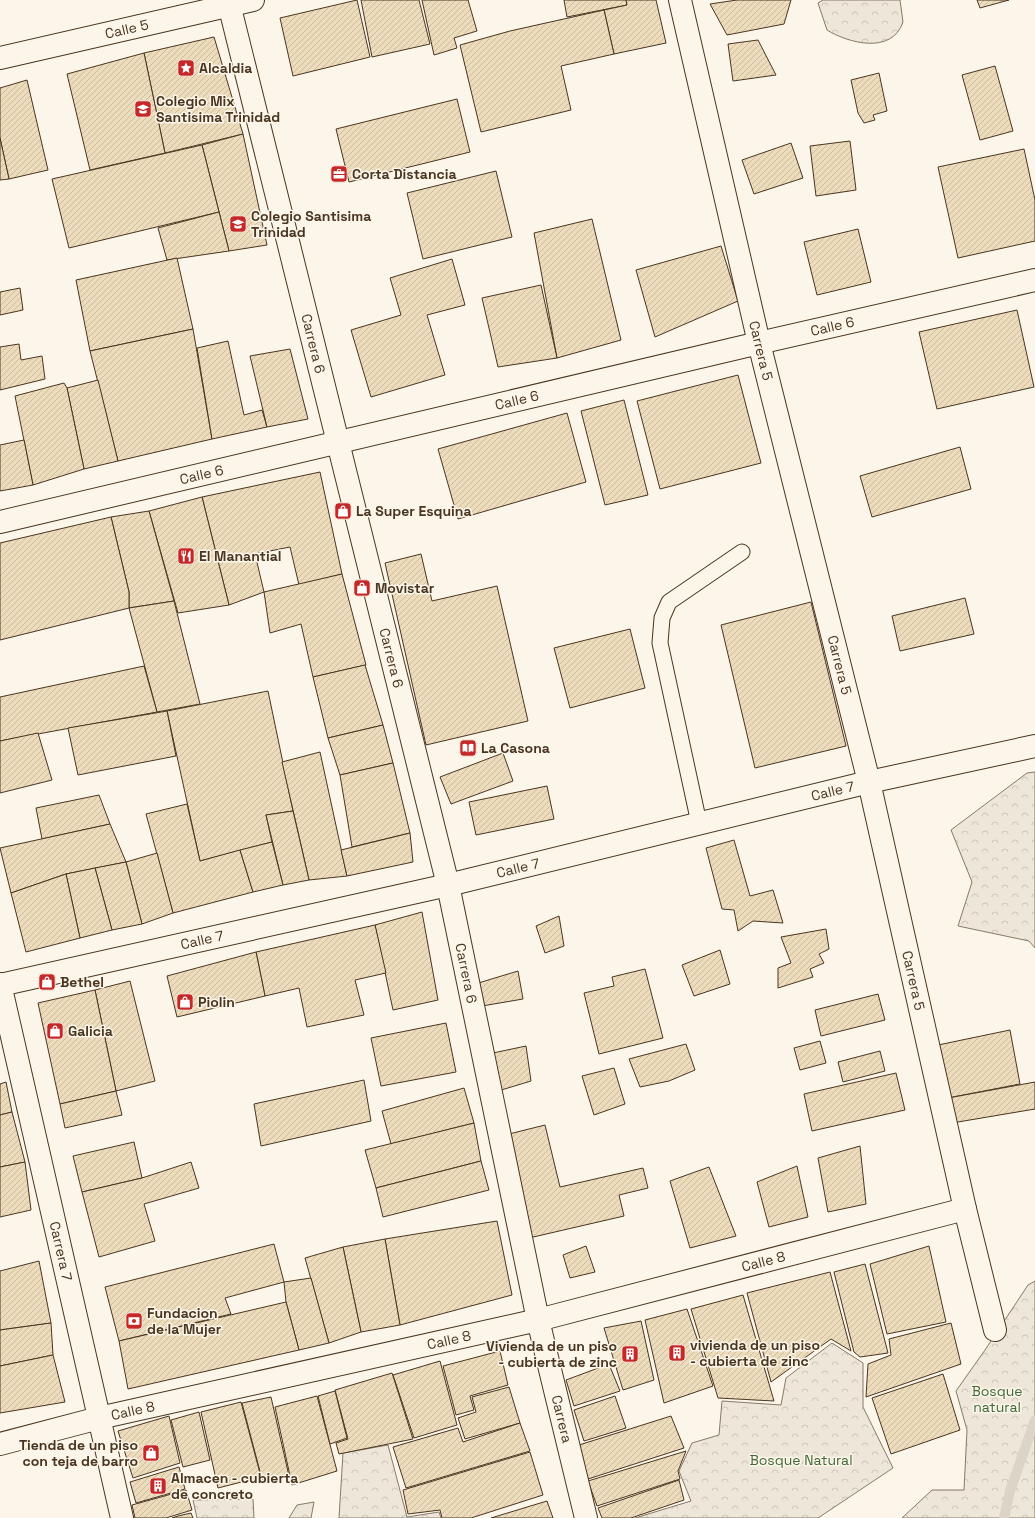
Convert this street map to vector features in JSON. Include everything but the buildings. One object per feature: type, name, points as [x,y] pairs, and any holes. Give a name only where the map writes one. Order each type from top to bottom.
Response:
[{"type":"street","name":"Calle 5","points":[[0,58],[229,3],[254,0]]},
{"type":"street","name":"Carrera 5","points":[[680,0],[759,343],[869,782],[965,1210],[996,1330]]},
{"type":"street","name":"Carrera 6","points":[[229,3],[448,885],[538,1320]]},
{"type":"street","name":"Calle 6","points":[[0,522],[759,343],[1035,280]]},
{"type":"street","name":"Calle 7","points":[[0,985],[448,885],[869,782],[1035,746]]},
{"type":"street","name":"Carrera 7","points":[[0,985],[122,1518]]},
{"type":"street","name":"Calle 8","points":[[0,1444],[98,1418],[538,1320],[965,1210]]},
{"type":"street","name":"Carrera","points":[[538,1320],[586,1518]]},
{"type":"lane","points":[[699,823],[660,643],[662,618],[669,602],[742,552]]},
{"type":"green space","points":[[823,0],[900,0],[903,22],[897,32],[889,39],[880,42],[857,42],[846,39],[827,30],[818,3]]},
{"type":"green space","points":[[1035,772],[1035,948],[1029,941],[958,926],[972,882],[951,830],[1027,773]]},
{"type":"green space","name":"Bosque natural","points":[[1035,1281],[1035,1518],[902,1518],[932,1490],[964,1490],[967,1430],[956,1391],[1028,1285]]},
{"type":"green space","name":"Bosque Natural","points":[[832,1343],[863,1363],[863,1407],[893,1468],[818,1518],[635,1518],[691,1501],[679,1471],[692,1443],[719,1435],[722,1401],[781,1405],[786,1378]]},
{"type":"green space","points":[[388,1445],[407,1517],[439,1512],[441,1518],[339,1518],[343,1453]]},
{"type":"green space","points":[[253,1499],[254,1518],[197,1518],[193,1500]]},
{"type":"green space","points":[[314,1502],[311,1518],[289,1518],[297,1505]]},
{"type":"waterway","points":[[1004,1518],[1010,1491],[1035,1420]]},
{"type":"place","name":"Alcaldia","points":[[186,68]]},
{"type":"place","name":"Colegio Mix Santisima Trinidad","points":[[143,109]]},
{"type":"place","name":"Corta Distancia","points":[[339,174]]},
{"type":"place","name":"Colegio Santisima Trinidad","points":[[238,224]]},
{"type":"place","name":"La Super Esquina","points":[[343,511]]},
{"type":"place","name":"El Manantial","points":[[186,556]]},
{"type":"place","name":"Movistar","points":[[362,588]]},
{"type":"place","name":"La Casona","points":[[468,748]]},
{"type":"place","name":"Bethel","points":[[47,982]]},
{"type":"place","name":"Piolin","points":[[185,1002]]},
{"type":"place","name":"Galicia","points":[[55,1031]]},
{"type":"place","name":"Fundacion de la Mujer","points":[[134,1321]]},
{"type":"place","name":"vivienda de un piso - cubierta de zinc","points":[[677,1353]]},
{"type":"place","name":"Vivienda de un piso - cubierta de zinc","points":[[630,1354]]},
{"type":"place","name":"Tienda de un piso con teja de barro","points":[[151,1453]]},
{"type":"place","name":"Almacen - cubierta de concreto","points":[[158,1486]]}]
